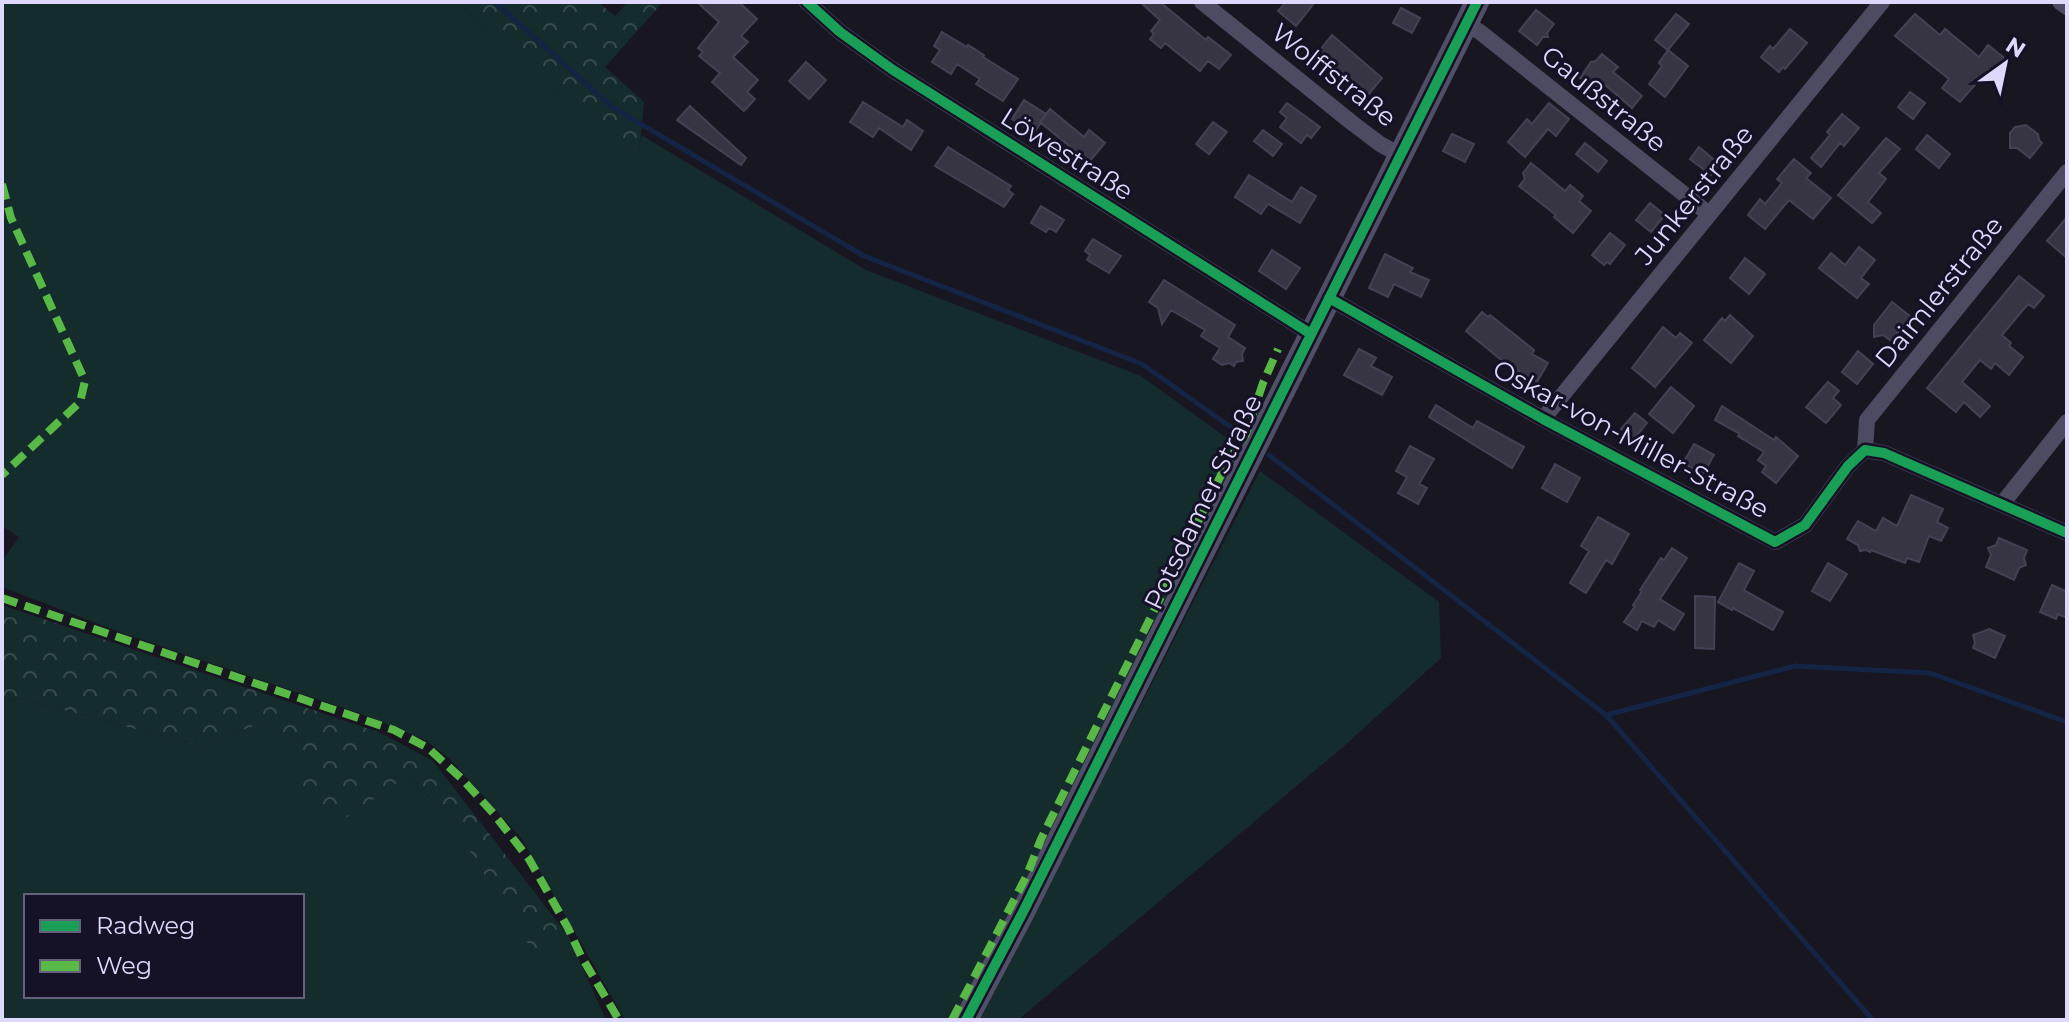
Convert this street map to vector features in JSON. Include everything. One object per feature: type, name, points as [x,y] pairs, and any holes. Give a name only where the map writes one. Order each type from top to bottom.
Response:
[{"type":"street","name":"Löwestraße","points":[[807,2],[840,32],[893,70],[1311,334]]},
{"type":"street","name":"Wolffstraße","points":[[1202,2],[1351,122],[1400,155]]},
{"type":"street","name":"Junkerstraße","points":[[1543,419],[1882,2]]},
{"type":"street","points":[[2060,2],[2067,7]]},
{"type":"street","name":"Potsdamer Straße","points":[[966,1020],[1024,910],[1472,13]]},
{"type":"street","name":"Gaußstraße","points":[[1472,13],[1480,32],[1709,214]]},
{"type":"street","name":"Daimlerstraße","points":[[1865,450],[1867,420],[2067,172]]},
{"type":"street","name":"Oskar-von-Miller-Straße","points":[[1329,298],[1543,419],[1775,542],[1805,525],[1848,466],[1865,450]]},
{"type":"street","points":[[2002,504],[2067,422]]},
{"type":"street","points":[[1865,450],[1884,453],[2067,533]]},
{"type":"green space","points":[[2,2],[457,2],[556,94],[639,150],[641,135],[866,270],[1141,376],[1242,449],[956,1020],[625,1020],[521,838],[450,759],[425,740],[364,715],[122,633],[2,587],[2,561],[19,537],[2,526]]},
{"type":"green space","points":[[457,2],[598,2],[615,16],[628,2],[663,2],[605,67],[644,102],[639,151],[556,94]]},
{"type":"green space","points":[[1260,471],[1439,602],[1441,658],[1343,747],[1018,1020],[980,1020]]},
{"type":"green space","points":[[2,605],[381,733],[433,761],[569,937],[541,964],[443,809],[406,777],[347,817],[294,789],[304,741],[261,723],[201,746],[21,699],[2,700]]},
{"type":"green space","points":[[21,699],[201,746],[261,723],[406,777],[443,809],[541,963],[569,937],[606,1020],[2,1020],[2,700]]},
{"type":"building","points":[[697,2],[739,2],[757,19],[741,36],[748,42],[733,57],[758,80],[747,92],[755,99],[744,111],[712,82],[720,73],[699,56],[703,52],[698,48],[719,22]]},
{"type":"building","points":[[1140,2],[1160,2],[1206,40],[1208,37],[1231,55],[1219,69],[1208,61],[1200,71],[1165,43],[1161,48],[1150,39],[1154,34],[1151,31],[1160,20]]},
{"type":"building","points":[[1286,2],[1315,2],[1296,26],[1278,11]]},
{"type":"building","points":[[1401,8],[1420,18],[1412,33],[1393,23]]},
{"type":"building","points":[[1536,10],[1554,24],[1547,33],[1548,37],[1543,37],[1537,45],[1519,31]]},
{"type":"building","points":[[1676,14],[1689,24],[1668,50],[1655,40]]},
{"type":"building","points":[[1915,14],[1940,35],[1945,29],[1979,57],[1988,45],[2004,58],[1991,73],[1988,70],[1960,102],[1942,88],[1949,79],[1895,36]]},
{"type":"building","points":[[1790,29],[1807,43],[1779,72],[1761,57],[1770,46],[1773,49]]},
{"type":"building","points":[[942,32],[968,45],[1018,79],[1003,101],[976,84],[980,79],[957,64],[951,74],[932,62],[940,50],[934,46]]},
{"type":"building","points":[[1332,35],[1382,78],[1368,95],[1317,54]]},
{"type":"building","points":[[1668,50],[1688,66],[1665,97],[1649,84],[1662,66],[1659,63]]},
{"type":"building","points":[[1602,54],[1618,67],[1613,72],[1642,96],[1632,108],[1604,84],[1598,92],[1580,78],[1591,62]]},
{"type":"building","points":[[806,62],[826,80],[809,99],[789,81]]},
{"type":"building","points":[[1910,92],[1925,103],[1913,119],[1898,107]]},
{"type":"building","points":[[1024,100],[1046,114],[1034,133],[1012,119]]},
{"type":"building","points":[[863,102],[903,127],[907,120],[923,131],[911,150],[879,128],[873,137],[850,122]]},
{"type":"building","points":[[1287,103],[1320,127],[1311,138],[1307,135],[1301,143],[1280,127],[1287,118],[1280,112]]},
{"type":"building","points":[[1549,103],[1569,119],[1556,136],[1548,129],[1525,157],[1508,142],[1527,119],[1532,124]]},
{"type":"building","points":[[690,106],[746,158],[741,165],[677,120]]},
{"type":"building","points":[[1050,109],[1084,137],[1089,130],[1105,143],[1089,162],[1040,122]]},
{"type":"building","points":[[1842,114],[1859,128],[1844,146],[1840,143],[1821,167],[1811,158]]},
{"type":"building","points":[[1213,122],[1227,132],[1209,154],[1196,144]]},
{"type":"building","points":[[2026,125],[2038,134],[2042,143],[2030,158],[2017,148],[2010,148],[2010,133],[2015,127]]},
{"type":"building","points":[[1263,130],[1282,144],[1273,156],[1254,141]]},
{"type":"building","points":[[1452,134],[1474,144],[1465,162],[1443,151]]},
{"type":"building","points":[[1927,135],[1950,154],[1939,168],[1916,149]]},
{"type":"building","points":[[1886,138],[1900,149],[1879,173],[1886,179],[1868,202],[1881,213],[1872,223],[1838,195]]},
{"type":"building","points":[[1585,143],[1607,161],[1598,172],[1576,154]]},
{"type":"building","points":[[948,147],[1011,186],[1008,190],[1013,194],[1004,207],[935,166]]},
{"type":"building","points":[[1699,147],[1719,164],[1711,175],[1690,159]]},
{"type":"building","points":[[1794,159],[1811,173],[1806,178],[1831,198],[1813,219],[1789,200],[1765,229],[1748,215],[1760,199],[1765,204],[1782,183],[1777,179]]},
{"type":"building","points":[[1531,163],[1565,191],[1570,185],[1583,196],[1579,201],[1591,211],[1573,233],[1554,217],[1556,215],[1519,186],[1525,179],[1523,173]]},
{"type":"building","points":[[1249,175],[1292,202],[1301,187],[1316,196],[1300,223],[1268,204],[1261,214],[1235,197]]},
{"type":"building","points":[[1650,203],[1665,215],[1651,232],[1636,220]]},
{"type":"building","points":[[1041,206],[1064,220],[1056,232],[1049,228],[1046,232],[1031,223]]},
{"type":"building","points":[[2067,217],[2067,258],[2047,241]]},
{"type":"building","points":[[1610,233],[1625,245],[1610,264],[1607,262],[1604,265],[1592,255]]},
{"type":"building","points":[[1093,239],[1121,256],[1109,273],[1087,260],[1090,255],[1085,251]]},
{"type":"building","points":[[1859,247],[1875,260],[1861,278],[1869,284],[1857,298],[1819,268],[1831,253],[1845,265]]},
{"type":"building","points":[[1272,250],[1300,268],[1286,289],[1259,271]]},
{"type":"building","points":[[1385,254],[1413,268],[1410,272],[1429,280],[1421,297],[1394,284],[1388,297],[1369,288]]},
{"type":"building","points":[[1745,258],[1765,274],[1749,294],[1730,278]]},
{"type":"building","points":[[2019,276],[2044,296],[2034,308],[2028,304],[2002,335],[2011,343],[2009,346],[2023,357],[2009,375],[1995,363],[1991,369],[1980,360],[1962,382],[1990,406],[1980,417],[1964,402],[1956,412],[1927,388]]},
{"type":"building","points":[[1164,280],[1235,325],[1228,337],[1245,348],[1243,361],[1236,362],[1234,366],[1229,363],[1222,365],[1213,359],[1220,348],[1201,336],[1205,330],[1171,310],[1162,324],[1158,308],[1149,302]]},
{"type":"building","points":[[1892,302],[1911,317],[1891,341],[1883,335],[1874,337],[1874,325]]},
{"type":"building","points":[[1482,312],[1534,350],[1532,354],[1548,363],[1537,382],[1505,363],[1466,331]]},
{"type":"building","points":[[1730,315],[1753,336],[1731,363],[1704,340],[1722,318],[1725,321]]},
{"type":"building","points":[[1663,327],[1676,338],[1680,333],[1692,343],[1655,387],[1632,368]]},
{"type":"building","points":[[1359,349],[1376,358],[1371,366],[1392,377],[1382,395],[1344,375]]},
{"type":"building","points":[[1858,351],[1873,364],[1857,384],[1842,372]]},
{"type":"building","points":[[1828,382],[1839,391],[1833,398],[1841,405],[1826,423],[1806,407]]},
{"type":"building","points":[[1671,387],[1694,406],[1673,433],[1649,414]]},
{"type":"building","points":[[1436,405],[1473,428],[1477,421],[1524,447],[1512,468],[1429,417]]},
{"type":"building","points":[[1722,406],[1774,440],[1776,437],[1798,456],[1776,483],[1762,472],[1766,466],[1758,460],[1764,452],[1715,420]]},
{"type":"building","points":[[1635,413],[1647,423],[1633,440],[1621,429]]},
{"type":"building","points":[[1694,444],[1714,455],[1703,474],[1683,463]]},
{"type":"building","points":[[1410,446],[1434,459],[1419,484],[1427,488],[1418,504],[1398,493],[1407,477],[1396,471]]},
{"type":"building","points":[[1555,464],[1580,478],[1567,502],[1542,488]]},
{"type":"building","points":[[1911,495],[1943,509],[1937,522],[1948,528],[1941,541],[1929,536],[1919,562],[1907,558],[1905,563],[1871,550],[1860,551],[1858,545],[1847,539],[1858,521],[1876,531],[1883,518],[1897,526]]},
{"type":"building","points":[[1598,517],[1629,534],[1612,564],[1606,560],[1586,593],[1570,583],[1589,551],[1581,546]]},
{"type":"building","points":[[1999,538],[2027,550],[2024,558],[2026,565],[2019,568],[2014,580],[1986,567],[1991,555],[1988,548],[1996,545]]},
{"type":"building","points":[[1672,548],[1687,558],[1660,599],[1684,614],[1674,630],[1658,620],[1654,627],[1642,621],[1637,630],[1624,622],[1635,606],[1640,590],[1661,558],[1664,560]]},
{"type":"building","points":[[1739,563],[1754,571],[1744,590],[1783,612],[1773,630],[1718,602]]},
{"type":"building","points":[[1828,563],[1847,574],[1830,601],[1812,591]]},
{"type":"building","points":[[2052,585],[2067,592],[2067,618],[2058,614],[2056,619],[2040,612]]},
{"type":"building","points":[[1695,596],[1715,597],[1714,649],[1695,648]]},
{"type":"building","points":[[1989,629],[2005,636],[1995,658],[1973,648],[1973,635]]},
{"type":"waterway","points":[[495,2],[612,107],[864,256],[1142,364],[1239,433]]},
{"type":"waterway","points":[[1269,455],[1606,715],[1873,1020]]},
{"type":"waterway","points":[[1606,715],[1795,666],[1930,673],[2067,722]]},
{"type":"marked path","points":[[2,184],[11,218],[85,381],[80,402],[2,475]]},
{"type":"marked path","points":[[952,1020],[1027,875],[1041,839],[1226,465],[1246,434],[1278,349]]},
{"type":"marked path","points":[[2,598],[394,730],[428,748],[493,813],[529,859],[619,1020]]},
{"type":"cycle path","points":[[807,2],[840,32],[893,70],[1311,334]]},
{"type":"cycle path","points":[[966,1020],[1024,910],[1477,2]]},
{"type":"cycle path","points":[[1329,298],[1543,419],[1775,542],[1805,525],[1848,466],[1865,450],[1884,453],[2067,533]]}]
